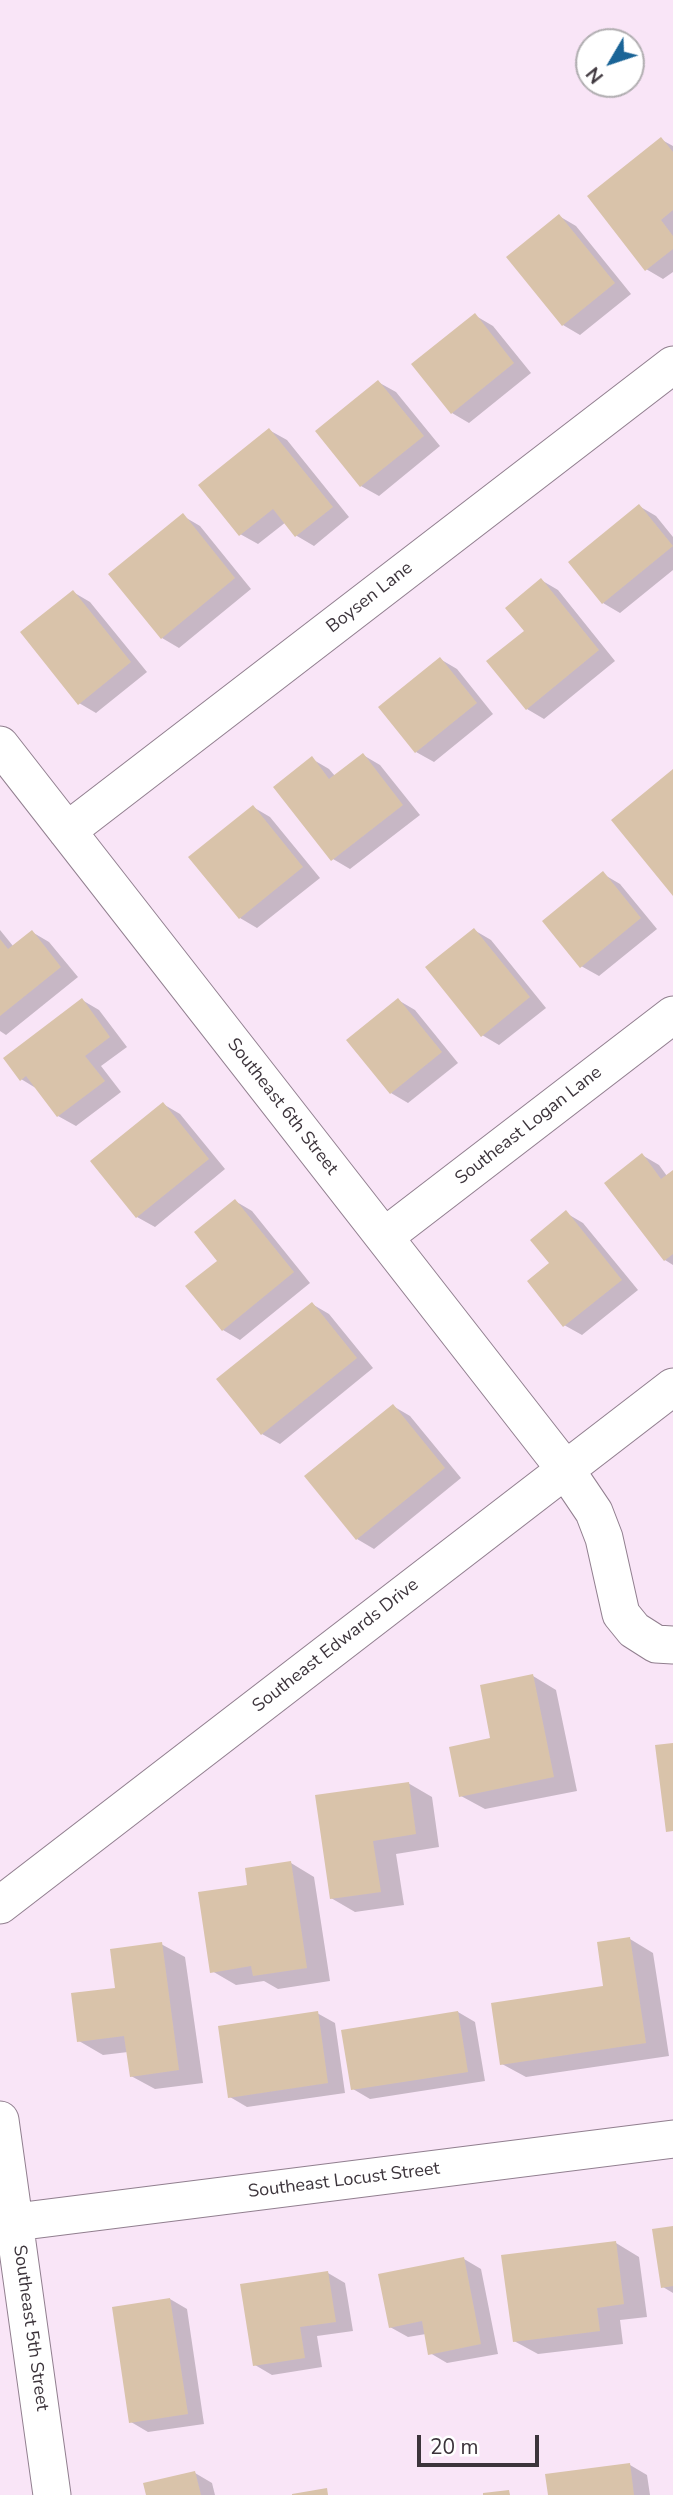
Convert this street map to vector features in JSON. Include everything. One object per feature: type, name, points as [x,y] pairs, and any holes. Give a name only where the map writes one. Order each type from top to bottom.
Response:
[{"type":"street","name":"Boysen Lane","points":[[67,831],[673,365]]},
{"type":"street","name":"Southeast 6th Street","points":[[0,744],[565,1469],[594,1512],[604,1538],[621,1614],[634,1630],[656,1644],[673,1645]]},
{"type":"street","name":"Southeast Logan Lane","points":[[384,1237],[673,1015]]},
{"type":"street","name":"Southeast Edwards Drive","points":[[0,1905],[673,1387]]},
{"type":"street","name":"Southeast 5th Street","points":[[0,2120],[52,2495]]},
{"type":"street","name":"Southeast Locust Street","points":[[16,2222],[673,2139]]},
{"type":"building","points":[[661,137],[673,152],[673,210],[661,220],[673,236],[673,249],[645,271],[587,196]]},
{"type":"building","points":[[559,214],[615,283],[562,326],[506,257]]},
{"type":"building","points":[[475,313],[514,363],[451,414],[411,364]]},
{"type":"building","points":[[378,380],[424,436],[360,487],[315,431]]},
{"type":"building","points":[[269,428],[333,507],[295,537],[273,509],[239,536],[198,485]]},
{"type":"building","points":[[639,504],[673,546],[602,604],[568,562]]},
{"type":"building","points":[[183,513],[235,578],[161,639],[108,574]]},
{"type":"building","points":[[541,578],[599,650],[526,710],[486,661],[524,631],[505,608]]},
{"type":"building","points":[[73,590],[131,662],[78,705],[20,632]]},
{"type":"building","points":[[440,657],[477,703],[415,753],[378,707]]},
{"type":"building","points":[[363,753],[403,805],[331,861],[273,787],[312,756],[329,779]]},
{"type":"building","points":[[673,769],[673,896],[611,820]]},
{"type":"building","points":[[253,805],[303,867],[239,919],[188,857]]},
{"type":"building","points":[[603,871],[641,918],[580,968],[542,921]]},
{"type":"building","points":[[474,928],[530,997],[481,1037],[425,967]]},
{"type":"building","points":[[32,930],[61,967],[0,1016],[0,939],[8,949]]},
{"type":"building","points":[[82,998],[110,1037],[85,1056],[105,1081],[57,1117],[26,1076],[20,1081],[3,1058]]},
{"type":"building","points":[[398,998],[442,1052],[390,1094],[346,1040]]},
{"type":"building","points":[[163,1102],[209,1159],[136,1218],[90,1161]]},
{"type":"building","points":[[642,1153],[661,1179],[673,1170],[673,1254],[664,1261],[604,1183]]},
{"type":"building","points":[[235,1199],[294,1272],[222,1331],[185,1286],[217,1261],[194,1232]]},
{"type":"building","points":[[566,1210],[622,1280],[563,1327],[527,1281],[549,1263],[530,1240]]},
{"type":"building","points":[[312,1302],[357,1358],[261,1435],[216,1379]]},
{"type":"building","points":[[393,1404],[445,1468],[356,1540],[304,1476]]},
{"type":"building","points":[[533,1674],[554,1777],[459,1797],[449,1747],[490,1738],[480,1685]]},
{"type":"building","points":[[673,1743],[673,1831],[666,1832],[655,1745]]},
{"type":"building","points":[[409,1782],[416,1834],[373,1841],[381,1892],[330,1899],[315,1795]]},
{"type":"building","points":[[291,1861],[307,1968],[253,1976],[251,1966],[210,1973],[198,1892],[247,1885],[245,1868]]},
{"type":"building","points":[[630,1937],[646,2043],[500,2065],[491,2003],[603,1986],[597,1942]]},
{"type":"building","points":[[162,1942],[179,2070],[130,2077],[124,2036],[77,2042],[71,1993],[115,1988],[110,1949]]},
{"type":"building","points":[[318,2011],[328,2083],[228,2098],[218,2026]]},
{"type":"building","points":[[458,2011],[468,2072],[351,2090],[341,2030]]},
{"type":"building","points":[[673,2226],[673,2286],[661,2288],[652,2229]]},
{"type":"building","points":[[616,2241],[624,2304],[597,2308],[600,2331],[513,2342],[501,2255]]},
{"type":"building","points":[[464,2257],[481,2344],[428,2355],[422,2321],[389,2328],[378,2274]]},
{"type":"building","points":[[328,2271],[336,2322],[300,2327],[305,2358],[253,2366],[240,2284]]},
{"type":"building","points":[[170,2298],[188,2414],[129,2423],[112,2307]]},
{"type":"building","points":[[630,2463],[634,2495],[548,2495],[545,2474]]},
{"type":"building","points":[[195,2471],[201,2495],[146,2495],[143,2483]]},
{"type":"building","points":[[327,2488],[328,2495],[292,2495],[292,2494]]},
{"type":"building","points":[[509,2490],[510,2495],[483,2495],[483,2493]]}]
